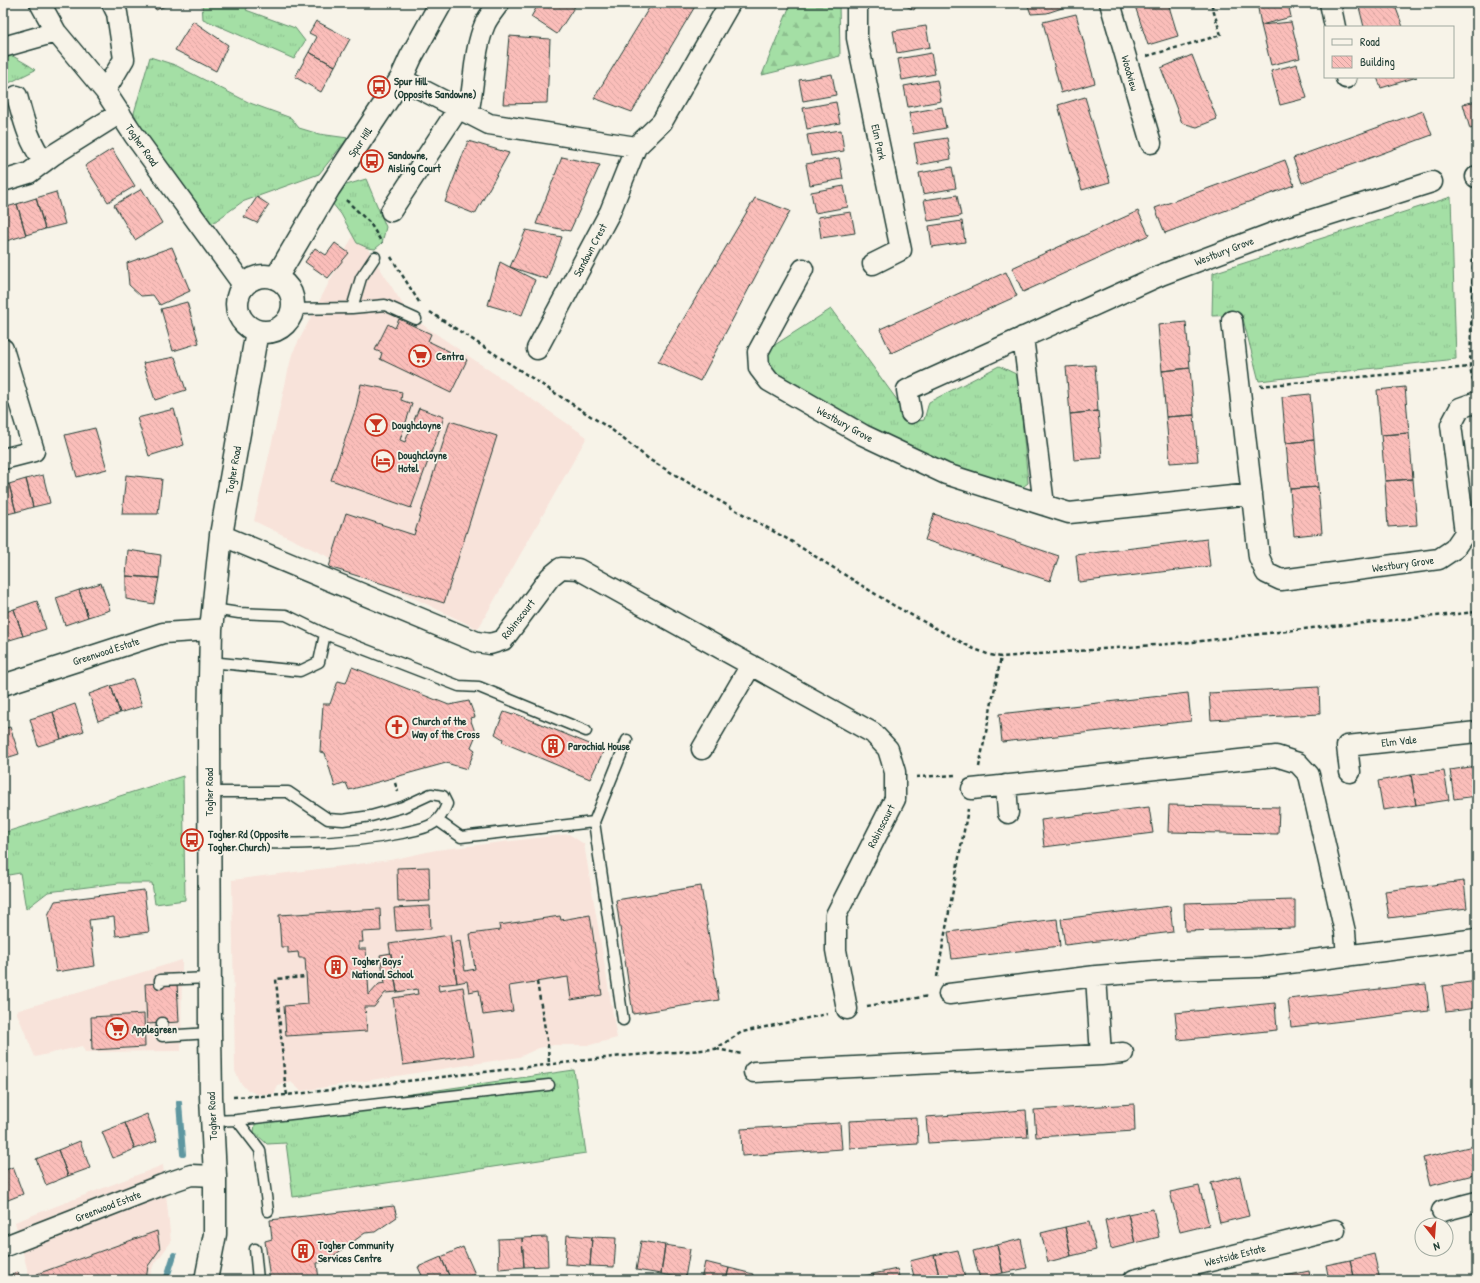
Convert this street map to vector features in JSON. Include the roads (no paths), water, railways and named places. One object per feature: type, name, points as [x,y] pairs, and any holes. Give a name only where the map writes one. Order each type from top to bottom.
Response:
[{"type":"street","name":"Togher Road","points":[[40,3],[56,32],[105,91],[134,135],[244,286]]},
{"type":"street","points":[[105,91],[124,59],[117,13],[112,3]]},
{"type":"street","name":"Spur Hill","points":[[276,278],[329,188],[401,80],[411,57],[440,3]]},
{"type":"street","points":[[391,211],[472,97],[477,52],[485,23],[499,3]]},
{"type":"street","name":"Sandown Crest","points":[[537,349],[610,212],[636,147],[662,122],[730,3]]},
{"type":"street","name":"Elm Park","points":[[857,3],[858,38],[901,250],[873,264]]},
{"type":"street","name":"Woodview","points":[[1110,3],[1151,143]]},
{"type":"street","points":[[1330,3],[1335,26]]},
{"type":"street","points":[[3,47],[56,32]]},
{"type":"street","points":[[401,80],[489,124],[636,147]]},
{"type":"street","points":[[18,96],[26,129],[34,148],[44,162]]},
{"type":"street","points":[[3,181],[29,173],[120,113]]},
{"type":"street","name":"Westbury Grove","points":[[911,413],[907,390],[1168,272],[1286,228],[1432,182]]},
{"type":"street","name":"Westbury Grove","points":[[803,269],[758,352],[759,368],[769,381],[863,435],[946,474],[1069,513],[1252,494]]},
{"type":"street","points":[[259,277],[276,278],[290,291],[293,300],[293,309],[290,318],[280,328],[267,332],[258,331],[249,327],[238,312],[237,303],[239,294],[244,286],[250,281],[259,277]]},
{"type":"street","name":"Westbury Grove","points":[[1232,321],[1259,557],[1266,573],[1281,580],[1439,559],[1454,549],[1465,533],[1451,425],[1460,408],[1476,395]]},
{"type":"street","name":"Togher Road","points":[[206,1280],[215,1234],[215,1176],[211,1097],[210,1033],[209,840],[210,662],[212,619],[221,535],[258,331]]},
{"type":"street","points":[[1023,337],[1044,504]]},
{"type":"street","points":[[3,348],[34,451],[3,459]]},
{"type":"street","name":"Robinscourt","points":[[221,535],[477,642],[490,644],[503,640],[550,577],[561,568],[578,569],[874,733],[888,749],[896,772],[895,799],[836,915],[836,950],[847,1009]]},
{"type":"street","name":"Greenwood Estate","points":[[3,685],[163,632],[212,619]]},
{"type":"street","points":[[702,749],[751,666]]},
{"type":"street","name":"Elm Vale","points":[[1350,772],[1347,746],[1477,732]]},
{"type":"street","points":[[975,781],[1006,786],[1276,756],[1298,763],[1309,775],[1345,932],[1346,956]]},
{"type":"street","points":[[1006,786],[1008,813]]},
{"type":"street","points":[[940,989],[1168,970],[1258,967],[1477,939]]},
{"type":"street","points":[[1096,976],[1101,1055]]},
{"type":"street","points":[[754,1072],[1123,1053]]},
{"type":"street","name":"Greenwood Estate","points":[[3,1247],[191,1175],[215,1176]]},
{"type":"street","points":[[1442,1211],[1477,1203]]},
{"type":"street","name":"Westside Estate","points":[[1134,1280],[1335,1230]]},
{"type":"lane","points":[[352,308],[361,278],[375,257]]},
{"type":"lane","points":[[293,309],[385,306],[416,319]]},
{"type":"lane","points":[[212,619],[239,613],[286,616],[325,634],[460,686],[479,687],[586,731]]},
{"type":"lane","points":[[210,662],[300,671],[319,662],[325,634]]},
{"type":"lane","points":[[623,1020],[594,822],[627,740]]},
{"type":"lane","points":[[209,792],[288,792],[328,819],[342,820],[371,816],[403,807],[431,794],[443,796],[447,804],[443,815],[432,824],[382,837],[299,844],[209,840]]},
{"type":"lane","points":[[437,820],[461,837],[594,822]]},
{"type":"lane","points":[[160,983],[160,980],[210,978]]},
{"type":"lane","points":[[162,1023],[162,1036],[210,1033]]},
{"type":"lane","points":[[212,1121],[237,1120],[549,1085]]},
{"type":"lane","points":[[237,1120],[260,1150],[268,1211]]},
{"type":"lane","points":[[255,1249],[258,1280]]},
{"type":"waterway","points":[[179,1103],[183,1154]]},
{"type":"waterway","points":[[166,1280],[174,1255]]},
{"type":"place","name":"Spur Hill (Opposite Sandowne)","points":[[379,87]]},
{"type":"place","name":"Sandowne, Aisling Court","points":[[372,161]]},
{"type":"place","name":"Centra","points":[[420,356]]},
{"type":"place","name":"Doughcloyne","points":[[376,425]]},
{"type":"place","name":"Doughcloyne Hotel","points":[[383,461]]},
{"type":"place","name":"Church of the Way of the Cross","points":[[397,727]]},
{"type":"place","name":"Parochial House","points":[[553,746]]},
{"type":"place","name":"Togher Rd (Opposite Togher Church)","points":[[192,840]]},
{"type":"place","name":"Togher Boys' National School","points":[[336,967]]},
{"type":"place","name":"Applegreen","points":[[117,1029]]},
{"type":"place","name":"Togher Community Services Centre","points":[[303,1251]]}]
